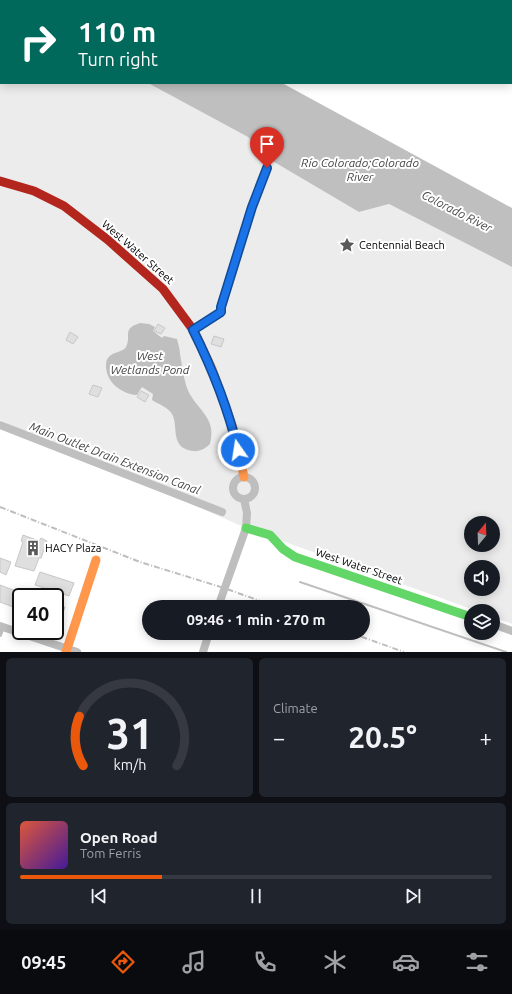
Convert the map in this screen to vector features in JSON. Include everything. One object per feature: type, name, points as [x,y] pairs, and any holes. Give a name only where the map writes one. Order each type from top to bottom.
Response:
[{"type":"street","name":"West Water Street","points":[[0,181],[34,191],[64,206],[108,240],[164,289],[193,330],[212,369],[233,428],[244,477]]},
{"type":"street","points":[[244,477],[251,479],[255,486],[255,490],[251,496],[244,499],[237,497],[232,487],[235,480],[244,477]]},
{"type":"street","points":[[220,600],[246,528],[247,513],[244,499]]},
{"type":"street","name":"West Water Street","points":[[246,528],[270,535],[283,549],[295,557],[464,615]]},
{"type":"street","points":[[66,650],[96,560]]},
{"type":"street","points":[[1,626],[66,650],[77,652]]},
{"type":"street","points":[[500,627],[512,631]]},
{"type":"street","points":[[203,652],[207,640]]},
{"type":"lane","points":[[193,330],[221,312],[221,307],[252,207],[267,168]]},
{"type":"lane","points":[[0,635],[1,626]]},
{"type":"shaded area","points":[[0,84],[150,84],[248,137],[269,159],[359,212],[389,204],[512,267],[512,624],[500,620],[500,604],[464,604],[464,606],[246,528],[0,420]]},
{"type":"water","name":"Río Colorado;Colorado River","points":[[150,84],[284,84],[512,208],[512,267],[389,204],[359,212],[269,159],[248,137]]},
{"type":"water","name":"West Wetlands Pond","points":[[140,323],[149,324],[155,327],[153,331],[162,338],[164,336],[177,339],[183,374],[189,393],[208,419],[211,426],[212,434],[210,444],[207,447],[198,451],[185,449],[181,446],[176,436],[172,414],[152,400],[153,394],[142,387],[137,395],[131,394],[116,387],[109,378],[106,367],[107,359],[112,354],[126,347],[128,343],[129,330],[134,325]]},
{"type":"building","points":[[158,324],[165,328],[161,334],[154,331]]},
{"type":"building","points":[[70,332],[78,337],[73,344],[66,340]]},
{"type":"building","points":[[214,336],[224,339],[221,347],[211,344]]},
{"type":"building","points":[[93,385],[102,388],[98,397],[89,394]]},
{"type":"building","points":[[141,391],[149,395],[145,402],[137,397]]},
{"type":"building","name":"HACY Plaza","points":[[23,535],[39,541],[41,538],[47,541],[41,558],[39,558],[34,571],[15,566],[23,542],[21,541]]},
{"type":"building","points":[[0,558],[11,562],[6,575],[0,572]]},
{"type":"building","name":"HACY Plaza","points":[[40,572],[74,583],[69,596],[64,594],[64,588],[44,588],[35,585]]},
{"type":"building","points":[[0,585],[12,590],[12,607],[0,602]]},
{"type":"waterway","name":"Main Outlet Drain Extension Canal","points":[[0,425],[222,512]]},
{"type":"waterway","name":"Main Outlet Drain Extension Canal","points":[[300,582],[506,652]]},
{"type":"railway","points":[[0,507],[140,562],[257,600]]},
{"type":"railway","points":[[370,640],[404,652]]},
{"type":"traffic: fast","points":[[246,528],[270,535],[283,549],[295,557],[464,615]]},
{"type":"traffic: slow","points":[[194,331],[212,369],[233,428],[244,477]]},
{"type":"traffic: slow","points":[[66,652],[96,560]]},
{"type":"traffic: jam","points":[[0,181],[34,191],[64,206],[108,240],[163,289],[194,331]]},
{"type":"place","name":"Centennial Beach","points":[[347,245]]},
{"type":"place","name":"HACY Plaza","points":[[33,548]]},
{"type":"route","points":[[238,450],[233,428],[212,369],[193,330],[221,312],[221,307],[252,207],[267,168]]},
{"type":"water label","name":"Colorado River","points":[[457,211]]}]
